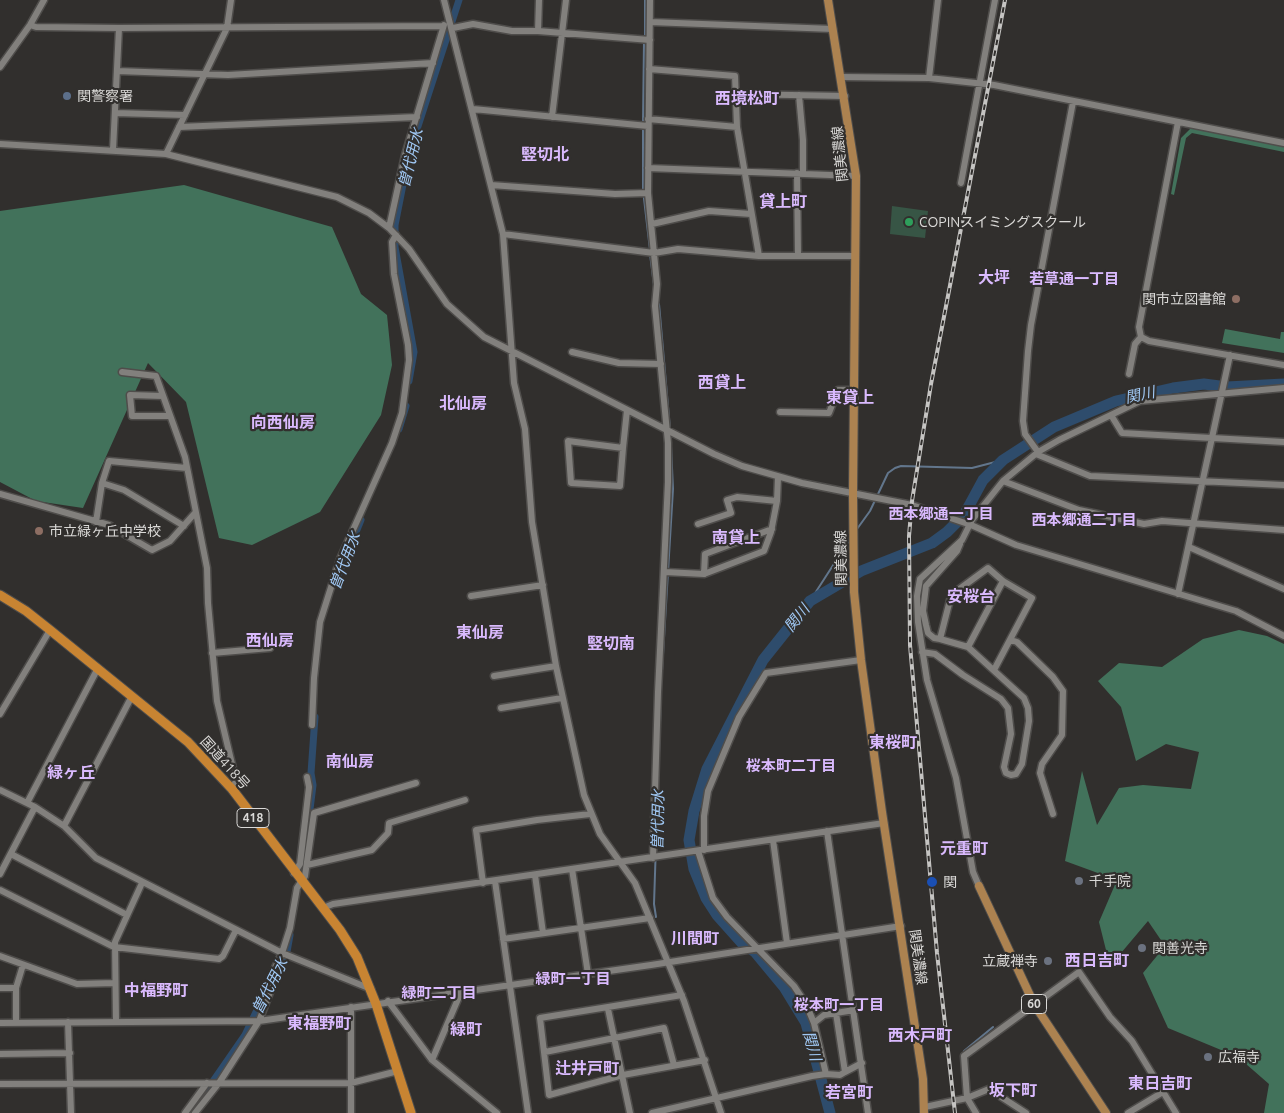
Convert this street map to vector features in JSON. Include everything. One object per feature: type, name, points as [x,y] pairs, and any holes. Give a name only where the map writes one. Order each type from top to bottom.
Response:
[{"type":"highway","name":"国道418号","points":[[0,595],[26,611],[188,742],[232,789],[357,957],[371,989],[411,1113]]},
{"type":"main road","name":"関美濃線","points":[[828,0],[845,96],[856,176],[854,586],[861,660],[923,1079],[925,1110]]},
{"type":"main road","name":"60","points":[[978,886],[1034,1004],[1106,1113]]},
{"type":"street","points":[[0,67],[30,25],[44,0]]},
{"type":"street","points":[[166,154],[227,28],[230,0]]},
{"type":"street","points":[[444,0],[449,21],[453,28],[503,234],[514,383],[525,429],[532,522],[562,698],[584,795],[590,814],[600,834],[635,882],[682,995],[721,1113]]},
{"type":"street","points":[[538,31],[539,0]]},
{"type":"street","points":[[552,117],[566,0]]},
{"type":"street","points":[[650,0],[648,193],[657,284],[655,306],[666,430],[668,482],[658,692],[653,858]]},
{"type":"street","points":[[929,78],[938,0]]},
{"type":"street","points":[[961,183],[995,0]]},
{"type":"street","points":[[389,228],[405,155],[443,26],[449,21]]},
{"type":"street","points":[[650,22],[833,29]]},
{"type":"street","points":[[453,28],[473,24],[512,31],[538,31],[650,40]]},
{"type":"street","points":[[30,25],[36,27],[119,28],[443,26]]},
{"type":"street","points":[[113,150],[119,28]]},
{"type":"street","points":[[117,71],[204,76],[433,64]]},
{"type":"street","points":[[649,69],[735,76],[737,127],[759,256]]},
{"type":"street","points":[[841,78],[929,78],[979,83],[1284,143]]},
{"type":"street","points":[[737,94],[845,96]]},
{"type":"street","points":[[798,256],[800,173],[804,140],[799,95]]},
{"type":"street","points":[[1073,102],[1031,325],[1023,420],[1025,434],[1037,453],[1090,476],[1203,480],[1284,486]]},
{"type":"street","points":[[473,109],[552,117],[737,127]]},
{"type":"street","points":[[115,113],[185,115]]},
{"type":"street","points":[[179,126],[417,118]]},
{"type":"street","points":[[1141,337],[1139,327],[1178,122]]},
{"type":"street","points":[[0,144],[166,154],[337,197],[369,213],[389,228],[409,249],[447,304],[484,337],[666,430],[742,466],[778,477],[912,505],[971,525],[1016,545],[1236,611],[1284,636]]},
{"type":"street","points":[[648,168],[856,176]]},
{"type":"street","points":[[491,185],[615,194],[648,193]]},
{"type":"street","points":[[652,224],[709,211],[751,214]]},
{"type":"street","points":[[503,234],[654,253],[678,249],[759,256],[855,256]]},
{"type":"street","points":[[312,725],[314,678],[320,622],[340,560],[392,443],[402,413],[409,360],[408,345],[394,274],[392,242],[396,235]]},
{"type":"street","points":[[1141,337],[1284,365]]},
{"type":"street","points":[[1129,374],[1135,344],[1141,337]]},
{"type":"street","points":[[572,352],[619,363],[661,364]]},
{"type":"street","points":[[1178,594],[1214,437],[1230,355]]},
{"type":"street","points":[[122,372],[156,376],[187,468],[208,568],[212,653],[217,701],[236,781],[232,789]]},
{"type":"street","points":[[922,652],[935,654],[963,675],[1001,699],[1008,708],[1011,734],[1004,767],[1006,773],[1016,774],[1022,764],[1029,721],[1028,708],[1024,698],[968,647],[934,638],[928,633],[923,610],[926,586],[957,552],[971,525],[1002,480],[1037,453],[1111,415],[1149,399],[1284,388]]},
{"type":"street","points":[[780,412],[829,413],[838,390],[854,390]]},
{"type":"street","points":[[163,396],[130,395],[132,416],[170,416]]},
{"type":"street","points":[[623,448],[568,442],[571,483],[620,486],[627,410]]},
{"type":"street","points":[[1111,415],[1122,433],[1284,442]]},
{"type":"street","points":[[96,522],[102,483],[110,461],[187,468]]},
{"type":"street","points":[[664,572],[704,574],[764,551],[772,529],[777,500],[778,477]]},
{"type":"street","points":[[1002,480],[1079,510],[1144,524],[1162,522],[1284,530]]},
{"type":"street","points":[[102,483],[124,490],[184,526]]},
{"type":"street","points":[[0,494],[109,526],[152,550],[170,541],[195,513]]},
{"type":"street","points":[[698,524],[731,512],[727,500],[738,497],[777,500]]},
{"type":"street","points":[[704,574],[704,554],[772,529]]},
{"type":"street","points":[[962,540],[920,578],[917,596],[922,652],[927,680],[956,778],[973,872],[978,886]]},
{"type":"street","points":[[1189,548],[1284,588]]},
{"type":"street","points":[[940,639],[950,600],[954,593],[988,568],[1003,581],[1032,598],[994,670]]},
{"type":"street","points":[[968,647],[1003,581]]},
{"type":"street","points":[[471,596],[544,585]]},
{"type":"street","points":[[0,714],[50,630]]},
{"type":"street","points":[[1011,640],[1017,642],[1053,677],[1063,691],[1062,735],[1042,764],[1040,773],[1053,814]]},
{"type":"street","points":[[212,653],[270,648]]},
{"type":"street","points":[[826,1074],[814,1023],[806,1004],[794,986],[727,917],[713,898],[701,851],[708,791],[739,717],[766,673],[861,660]]},
{"type":"street","points":[[494,676],[556,666]]},
{"type":"street","points":[[27,803],[98,668]]},
{"type":"street","points":[[64,826],[132,696]]},
{"type":"street","points":[[502,708],[562,698]]},
{"type":"street","points":[[294,873],[300,864],[309,787],[307,777]]},
{"type":"street","points":[[195,1113],[219,1083],[259,1021],[271,990],[272,974],[282,953],[290,928],[297,888],[305,876],[314,814],[416,783]]},
{"type":"street","points":[[0,790],[27,803],[64,826],[96,858],[142,883],[282,953],[371,989]]},
{"type":"street","points":[[307,864],[372,850],[388,833],[389,823],[465,800]]},
{"type":"street","points":[[0,874],[35,808]]},
{"type":"street","points":[[483,883],[476,830],[536,820],[590,814]]},
{"type":"street","points":[[322,908],[333,904],[535,876],[884,823]]},
{"type":"street","points":[[826,831],[868,1113]]},
{"type":"street","points":[[772,840],[787,943]]},
{"type":"street","points":[[11,854],[127,915]]},
{"type":"street","points":[[572,869],[588,974]]},
{"type":"street","points":[[535,876],[543,933]]},
{"type":"street","points":[[495,881],[528,1113]]},
{"type":"street","points":[[116,1021],[115,942],[142,883]]},
{"type":"street","points":[[0,890],[114,948],[219,959],[223,956],[236,930]]},
{"type":"street","points":[[503,939],[650,918]]},
{"type":"street","points":[[0,1023],[259,1021],[388,1001],[509,986],[900,926]]},
{"type":"street","points":[[0,956],[77,984],[115,983]]},
{"type":"street","points":[[16,1023],[16,988],[23,965]]},
{"type":"street","points":[[976,1113],[967,1098],[964,1056],[1079,972],[1110,1017],[1132,1041],[1176,1113]]},
{"type":"street","points":[[0,988],[16,988]]},
{"type":"street","points":[[432,1060],[461,992]]},
{"type":"street","points":[[682,995],[608,1009],[540,1018],[549,1095],[623,1075],[704,1060]]},
{"type":"street","points":[[388,1001],[432,1060],[497,1113]]},
{"type":"street","points":[[351,1007],[351,1113]]},
{"type":"street","points":[[608,1009],[630,1113]]},
{"type":"street","points":[[814,1023],[824,1015],[854,1010]]},
{"type":"street","points":[[836,1013],[845,1072]]},
{"type":"street","points":[[68,1022],[71,1113]]},
{"type":"street","points":[[545,1052],[664,1028],[674,1065]]},
{"type":"street","points":[[0,1054],[70,1053]]},
{"type":"street","points":[[652,1113],[812,1076],[840,1075],[862,1064]]},
{"type":"street","points":[[0,1084],[351,1083],[398,1071]]},
{"type":"street","points":[[185,1113],[207,1083]]},
{"type":"street","points":[[925,1110],[967,1098],[989,1089],[1026,1113]]},
{"type":"street","points":[[1128,1113],[1163,1092]]},
{"type":"green space","points":[[1192,127],[1284,146],[1284,152],[1192,133],[1186,138],[1174,195],[1171,194],[1181,138]]},
{"type":"green space","points":[[184,185],[332,227],[361,294],[387,315],[392,365],[381,415],[320,512],[252,545],[219,538],[186,402],[148,363],[83,508],[36,501],[0,482],[0,211]]},
{"type":"green space","name":"COPINスイミングスクール","points":[[892,206],[928,211],[925,238],[890,234]]},
{"type":"green space","points":[[1225,329],[1280,339],[1281,332],[1284,332],[1284,353],[1222,343]]},
{"type":"green space","points":[[1239,630],[1267,636],[1284,644],[1284,1113],[1264,1113],[1269,1084],[1238,1057],[1168,1028],[1143,973],[1165,946],[1148,921],[1110,966],[1099,922],[1117,880],[1065,861],[1082,771],[1097,825],[1119,788],[1143,785],[1191,789],[1199,752],[1166,744],[1136,761],[1121,707],[1098,681],[1119,663],[1162,667],[1203,639]]},
{"type":"waterway","name":"曽代用水","points":[[409,381],[414,352],[395,247],[395,225],[409,154],[459,0]]},
{"type":"waterway","name":"曽代用水","points":[[645,0],[645,38]]},
{"type":"waterway","name":"曽代用水","points":[[643,123],[644,42]]},
{"type":"waterway","name":"曽代用水","points":[[643,127],[643,190],[650,250]]},
{"type":"waterway","name":"曽代用水","points":[[650,254],[654,285]]},
{"type":"waterway","name":"曽代用水","points":[[659,304],[670,429]]},
{"type":"waterway","name":"関川","points":[[830,1113],[806,1023],[784,987],[755,952],[742,943],[717,915],[706,898],[694,869],[689,840],[694,811],[707,769],[763,660],[810,601],[861,571],[932,543],[947,532],[964,515],[983,480],[1003,460],[1054,427],[1116,401],[1173,388],[1204,384],[1227,387],[1284,384]]},
{"type":"waterway","name":"曽代用水","points":[[399,429],[406,406]]},
{"type":"waterway","name":"曽代用水","points":[[662,671],[673,489],[671,446]]},
{"type":"waterway","points":[[857,529],[870,511],[888,473],[895,468],[901,466],[972,468],[1003,460]]},
{"type":"waterway","name":"曽代用水","points":[[336,581],[361,520]]},
{"type":"waterway","points":[[810,601],[850,539]]},
{"type":"waterway","name":"曽代用水","points":[[656,917],[654,904],[661,693]]},
{"type":"waterway","name":"曽代用水","points":[[306,841],[313,785],[311,773],[315,717]]},
{"type":"waterway","name":"曽代用水","points":[[191,1113],[245,1035],[267,989],[286,957],[290,935]]},
{"type":"waterway","points":[[964,1051],[993,1027]]},
{"type":"railway","points":[[955,1113],[937,953],[910,645],[909,536],[912,501],[931,384],[1005,0]]},
{"type":"place","name":"関警察署","points":[[67,96]]},
{"type":"place","name":"COPINスイミングスクール","points":[[909,222]]},
{"type":"place","name":"関市立図書館","points":[[1236,299]]},
{"type":"place","name":"市立緑ヶ丘中学校","points":[[39,531]]},
{"type":"place","name":"千手院","points":[[1079,881]]},
{"type":"place","name":"関","points":[[932,882]]},
{"type":"place","name":"関善光寺","points":[[1142,948]]},
{"type":"place","name":"立蔵禅寺","points":[[1048,961]]},
{"type":"place","name":"広福寺","points":[[1208,1057]]},
{"type":"district","name":"西境松町","points":[[747,99]]},
{"type":"district","name":"竪切北","points":[[545,155]]},
{"type":"district","name":"貸上町","points":[[783,202]]},
{"type":"district","name":"大坪","points":[[994,278]]},
{"type":"district","name":"若草通一丁目","points":[[1074,279]]},
{"type":"district","name":"西貸上","points":[[722,383]]},
{"type":"district","name":"東貸上","points":[[850,398]]},
{"type":"district","name":"北仙房","points":[[463,404]]},
{"type":"district","name":"向西仙房","points":[[283,423]]},
{"type":"district","name":"西本郷通一丁目","points":[[941,514]]},
{"type":"district","name":"西本郷通二丁目","points":[[1084,520]]},
{"type":"district","name":"南貸上","points":[[736,538]]},
{"type":"district","name":"安桜台","points":[[971,597]]},
{"type":"district","name":"東仙房","points":[[480,633]]},
{"type":"district","name":"西仙房","points":[[270,641]]},
{"type":"district","name":"竪切南","points":[[611,644]]},
{"type":"district","name":"東桜町","points":[[893,743]]},
{"type":"district","name":"南仙房","points":[[350,762]]},
{"type":"district","name":"桜本町二丁目","points":[[791,766]]},
{"type":"district","name":"緑ヶ丘","points":[[71,773]]},
{"type":"district","name":"元重町","points":[[964,849]]},
{"type":"district","name":"川間町","points":[[695,939]]},
{"type":"district","name":"西日吉町","points":[[1097,961]]},
{"type":"district","name":"緑町一丁目","points":[[573,979]]},
{"type":"district","name":"中福野町","points":[[156,991]]},
{"type":"district","name":"緑町二丁目","points":[[439,993]]},
{"type":"district","name":"桜本町一丁目","points":[[839,1005]]},
{"type":"district","name":"東福野町","points":[[319,1024]]},
{"type":"district","name":"緑町","points":[[466,1030]]},
{"type":"district","name":"西木戸町","points":[[920,1036]]},
{"type":"district","name":"辻井戸町","points":[[587,1069]]},
{"type":"district","name":"東日吉町","points":[[1160,1084]]},
{"type":"district","name":"坂下町","points":[[1013,1091]]},
{"type":"district","name":"若宮町","points":[[849,1093]]}]
